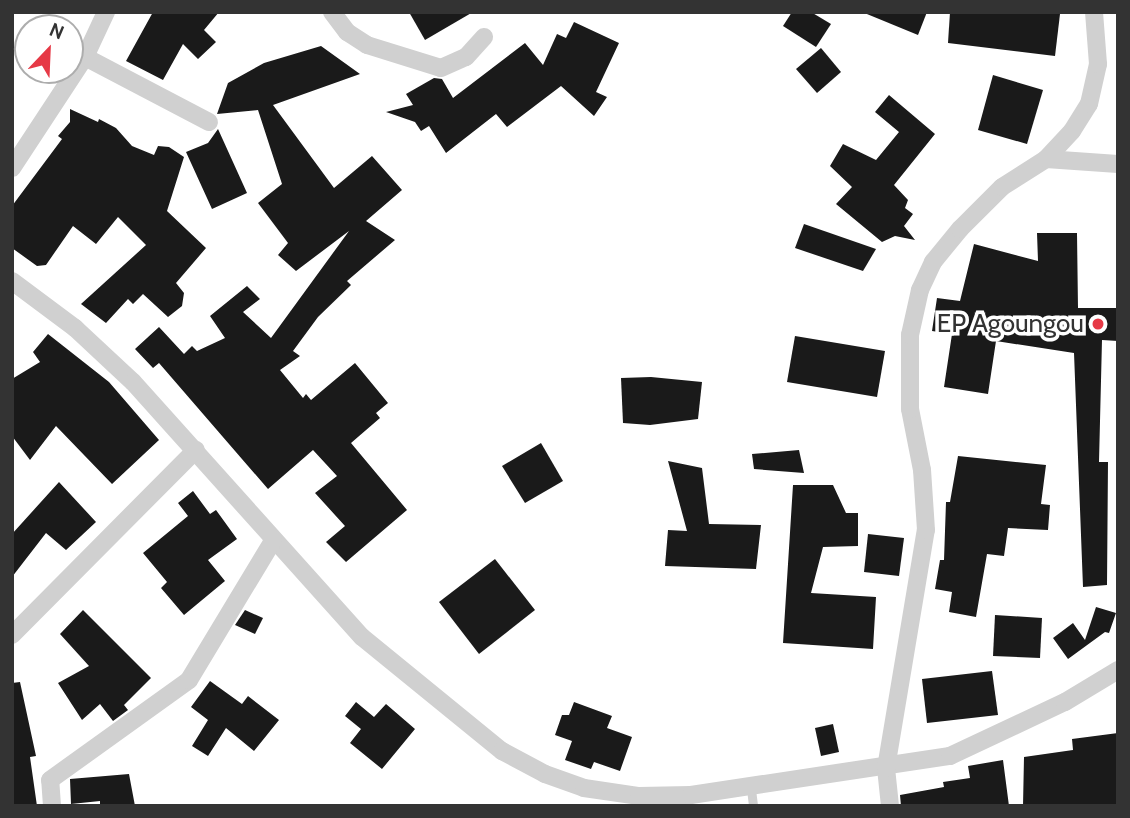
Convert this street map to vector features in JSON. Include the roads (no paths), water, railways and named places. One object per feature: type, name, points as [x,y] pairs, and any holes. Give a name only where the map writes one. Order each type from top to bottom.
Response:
[{"type":"street","points":[[12,169],[85,57],[106,12]]},
{"type":"street","points":[[332,12],[347,32],[367,46],[441,68],[466,57],[484,37]]},
{"type":"street","points":[[890,806],[886,768],[926,530],[922,470],[911,409],[910,335],[920,290],[933,262],[960,229],[1002,187],[1046,159],[1089,104],[1098,64],[1094,12]]},
{"type":"street","points":[[85,57],[209,122]]},
{"type":"street","points":[[1046,159],[1118,164]]},
{"type":"street","points":[[12,281],[75,328],[196,450],[273,541],[362,638],[481,735],[545,774],[584,788],[639,796],[752,797],[950,756],[993,738],[1118,670]]},
{"type":"street","points":[[12,635],[196,450]]},
{"type":"street","points":[[52,806],[50,780],[189,680],[273,541]]},
{"type":"place","name":"EP Agoungou","points":[[1098,324]]}]
